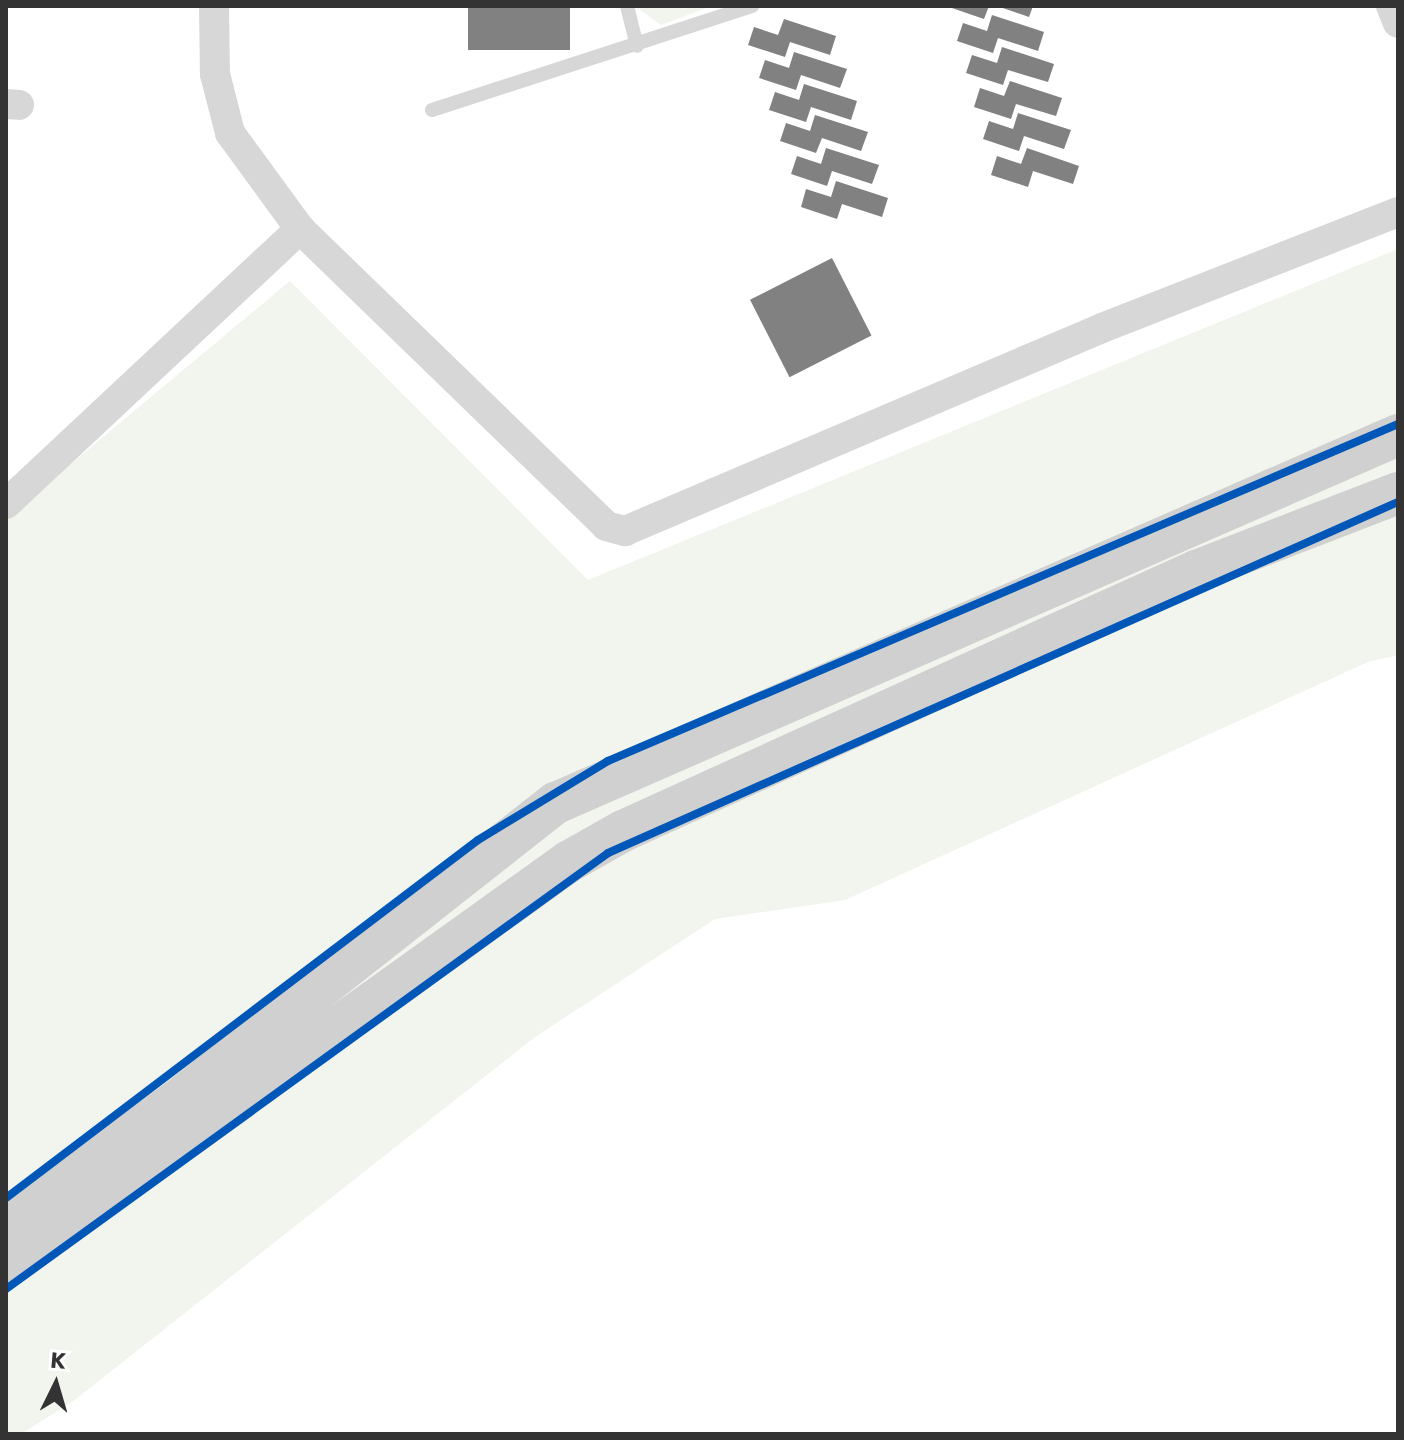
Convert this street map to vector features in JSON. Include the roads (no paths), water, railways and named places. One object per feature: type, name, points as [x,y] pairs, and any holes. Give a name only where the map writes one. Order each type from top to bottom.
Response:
[{"type":"street","points":[[214,6],[215,74],[230,133],[300,229],[606,526],[625,531],[1102,328],[1398,212]]},
{"type":"street","points":[[1391,6],[1398,23]]},
{"type":"street","points":[[6,504],[300,229]]},
{"type":"street","points":[[6,1224],[178,1100],[556,803],[1398,435]]},
{"type":"street","points":[[6,1265],[609,838],[1196,571],[1398,493]]},
{"type":"lane","points":[[627,6],[637,46]]},
{"type":"lane","points":[[432,110],[753,6]]}]
